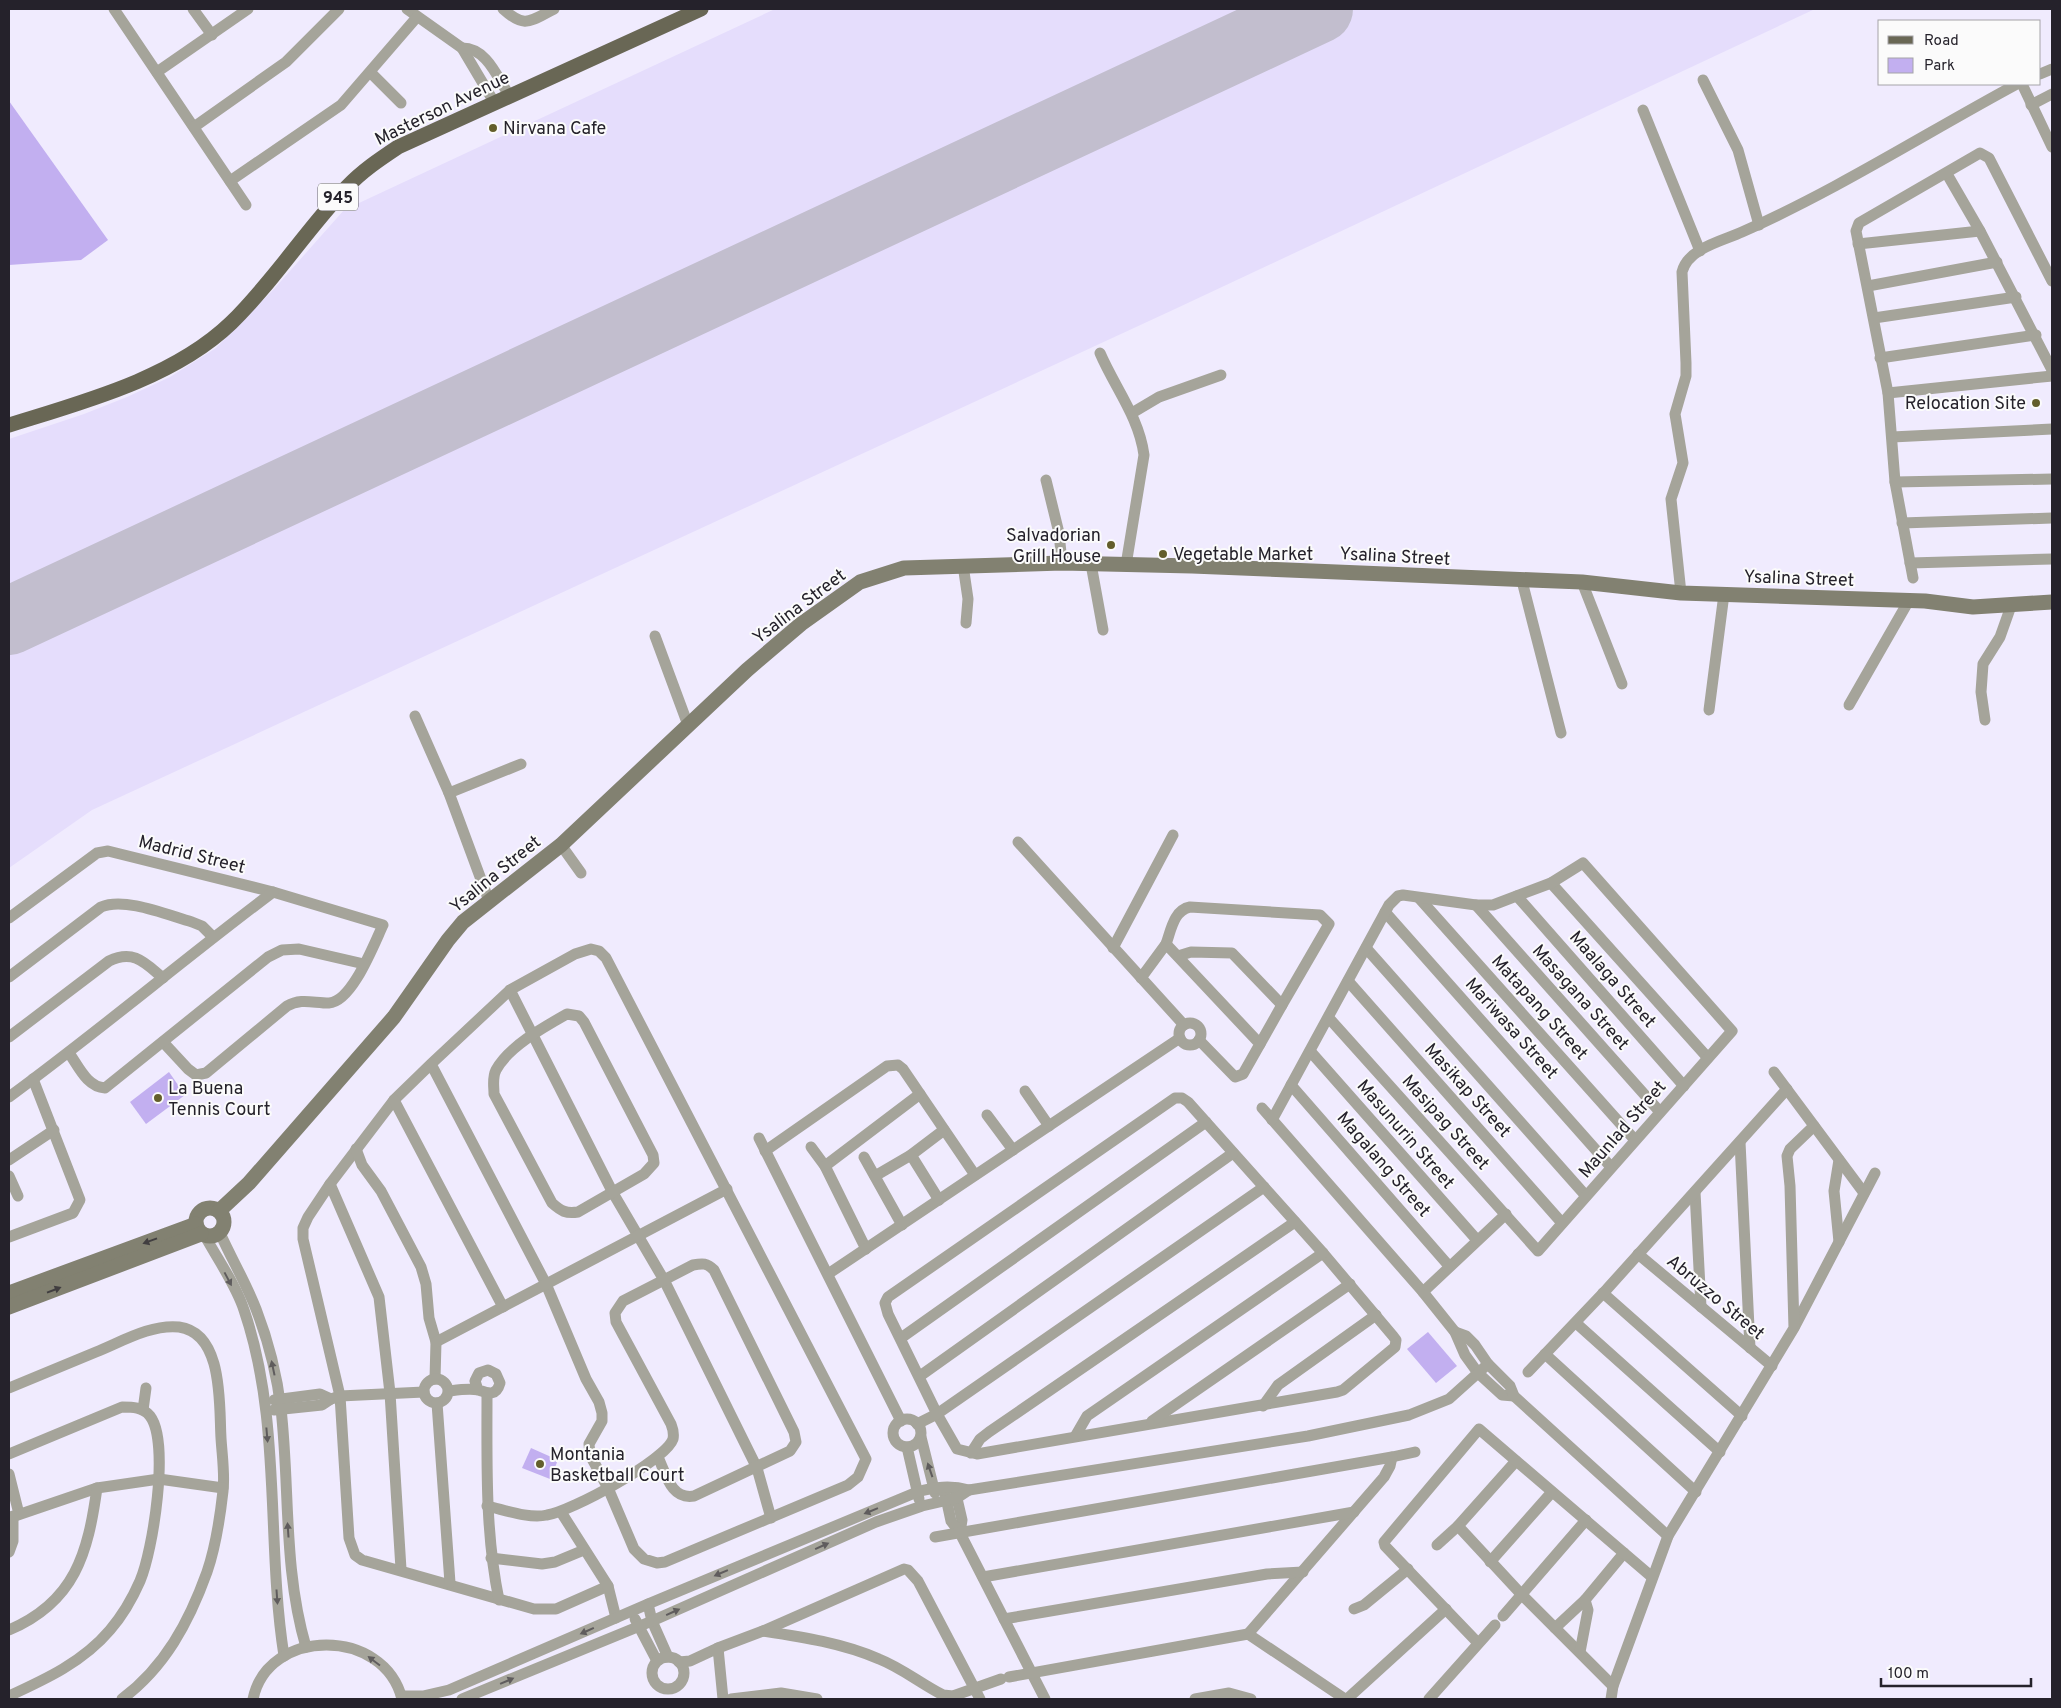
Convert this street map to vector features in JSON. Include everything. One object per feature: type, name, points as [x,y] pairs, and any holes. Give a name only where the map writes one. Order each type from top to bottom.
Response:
[{"type":"main road","name":"Masterson Avenue","points":[[9,424],[79,403],[165,368],[192,354],[232,322],[279,269],[347,186],[372,164],[398,148],[509,95],[598,58],[701,9]]},
{"type":"street","points":[[114,9],[246,205]]},
{"type":"street","points":[[193,9],[212,35]]},
{"type":"street","points":[[157,72],[248,9]]},
{"type":"street","points":[[194,127],[298,53],[339,9]]},
{"type":"street","points":[[407,9],[462,48],[494,102]]},
{"type":"street","points":[[503,9],[516,20],[527,22],[554,9]]},
{"type":"street","points":[[230,180],[330,114],[371,73],[418,17]]},
{"type":"street","points":[[462,48],[469,48],[480,53],[509,95]]},
{"type":"street","points":[[478,75],[491,68]]},
{"type":"street","points":[[371,73],[401,104]]},
{"type":"street","points":[[1703,80],[1738,150],[1759,225]]},
{"type":"street","points":[[1681,592],[1671,499],[1683,463],[1675,414],[1686,376],[1682,272],[1684,263],[1689,257],[1700,251],[1759,225],[1833,187],[2015,85]]},
{"type":"street","points":[[2022,85],[2052,147]]},
{"type":"street","points":[[2031,105],[2052,94]]},
{"type":"street","points":[[1643,110],[1700,251]]},
{"type":"street","points":[[1913,578],[1895,482],[1888,393],[1856,230],[1859,224],[1980,153],[1989,158],[2052,281]]},
{"type":"street","points":[[1947,174],[2016,297],[2052,370]]},
{"type":"street","points":[[1858,244],[1980,231]]},
{"type":"street","points":[[1868,286],[1997,262]]},
{"type":"street","points":[[1874,318],[2016,297]]},
{"type":"street","points":[[1880,358],[2036,335]]},
{"type":"street","points":[[1100,353],[1132,413],[1142,440],[1144,456],[1126,565]]},
{"type":"street","points":[[1132,413],[1158,397],[1221,375]]},
{"type":"street","points":[[1888,393],[2052,376]]},
{"type":"street","points":[[1892,437],[2052,429]]},
{"type":"street","points":[[1895,482],[2052,479]]},
{"type":"street","points":[[1046,480],[1059,533],[1062,562]]},
{"type":"street","points":[[1902,523],[2052,518]]},
{"type":"street","points":[[1910,563],[2052,559]]},
{"type":"street","name":"Ysalina Street","points":[[219,1211],[250,1183],[394,1017],[454,932],[488,901],[561,845],[688,725],[802,624],[860,582],[904,568],[1062,562],[1582,582],[1681,592],[1908,602],[1925,600],[1973,607],[2052,602]]},
{"type":"street","points":[[1091,564],[1103,630]]},
{"type":"street","points":[[963,565],[968,599],[966,623]]},
{"type":"street","points":[[1522,581],[1561,733]]},
{"type":"street","points":[[1582,582],[1622,684]]},
{"type":"street","points":[[1709,710],[1724,594]]},
{"type":"street","points":[[1849,705],[1908,602]]},
{"type":"street","points":[[1985,720],[1980,677],[1983,664],[2000,637],[2011,606]]},
{"type":"street","points":[[655,636],[688,725]]},
{"type":"street","points":[[415,716],[449,794],[488,901]]},
{"type":"street","points":[[449,794],[521,764]]},
{"type":"street","points":[[1113,948],[1173,835]]},
{"type":"street","points":[[1018,842],[1184,1024]]},
{"type":"street","points":[[561,845],[581,873]]},
{"type":"street","name":"Madrid Street","points":[[9,918],[102,851],[273,892],[383,925],[364,964]]},
{"type":"street","name":"Maunlad Street","points":[[1538,1251],[1732,1031],[1583,863],[1551,883]]},
{"type":"street","points":[[1272,1120],[1385,912],[1398,896],[1410,894],[1419,898],[1476,905],[1493,905],[1551,883],[1708,1058]]},
{"type":"street","points":[[9,1097],[69,1054],[213,937],[273,892]]},
{"type":"street","name":"Maalaga Street","points":[[1517,896],[1684,1086]]},
{"type":"street","name":"Matapang Street","points":[[1419,898],[1635,1140]]},
{"type":"street","points":[[9,976],[101,907],[110,904],[125,904],[192,922],[202,926],[213,937]]},
{"type":"street","name":"Masagana Street","points":[[1476,905],[1660,1112]]},
{"type":"street","points":[[1141,978],[1166,944],[1176,916],[1183,908],[1320,915],[1329,924],[1242,1074],[1235,1077],[1199,1040]]},
{"type":"street","name":"Mariwasa Street","points":[[1385,912],[1612,1167]]},
{"type":"street","points":[[1166,944],[1260,1044]]},
{"type":"street","points":[[1366,948],[1586,1196]]},
{"type":"street","points":[[431,1064],[546,1284],[602,1413],[602,1421],[589,1444],[590,1455],[608,1488],[634,1549],[644,1560],[657,1563],[665,1562],[848,1484],[858,1477],[866,1459],[606,958],[599,951],[591,949],[575,954],[510,990],[431,1064],[394,1100],[330,1184],[308,1217],[303,1228],[302,1239],[336,1370],[336,1397],[351,1547],[355,1555],[362,1560],[450,1583],[499,1600],[534,1609],[556,1609],[608,1586]]},
{"type":"street","points":[[69,1054],[90,1083],[97,1088],[105,1088],[268,958],[282,950],[309,950],[364,964],[341,999],[331,1003],[295,1002],[201,1075],[188,1069],[163,1042]]},
{"type":"street","points":[[1178,956],[1191,952],[1232,954],[1282,1004]]},
{"type":"street","points":[[9,1037],[119,956],[135,957],[163,978]]},
{"type":"street","name":"Masikap Street","points":[[1348,981],[1562,1223]]},
{"type":"street","points":[[510,990],[613,1193],[640,1236],[664,1280],[756,1468],[771,1518]]},
{"type":"street","points":[[567,1014],[579,1016],[653,1155],[654,1163],[644,1174],[578,1212],[568,1214],[561,1211],[552,1202],[494,1094],[493,1080],[496,1071],[504,1060],[532,1035],[567,1014]]},
{"type":"street","name":"Masipag Street","points":[[1328,1017],[1538,1251]]},
{"type":"street","points":[[1191,1023],[1198,1026],[1201,1033],[1199,1040],[1189,1045],[1180,1038],[1179,1031],[1184,1024],[1191,1023]]},
{"type":"street","points":[[828,1274],[1180,1038]]},
{"type":"street","name":"Masunurin Street","points":[[1310,1051],[1477,1240]]},
{"type":"street","points":[[765,1152],[887,1066],[898,1065],[904,1069],[975,1175]]},
{"type":"street","points":[[1774,1072],[1864,1193]]},
{"type":"street","points":[[9,1237],[73,1213],[78,1207],[79,1193],[33,1079]]},
{"type":"street","name":"Magalang Street","points":[[1291,1085],[1449,1266]]},
{"type":"street","points":[[1528,1372],[1576,1323],[1787,1089]]},
{"type":"street","points":[[1024,1091],[1049,1126]]},
{"type":"street","points":[[825,1166],[920,1094]]},
{"type":"street","points":[[1176,1098],[1182,1098],[1188,1102],[1233,1152],[1376,1315],[1396,1340],[1393,1350],[1340,1391],[1263,1406],[1076,1435],[990,1452],[972,1453],[957,1448],[937,1414],[888,1314],[884,1303],[895,1291],[1176,1098]]},
{"type":"street","points":[[394,1100],[504,1307]]},
{"type":"street","points":[[1262,1108],[1455,1332],[1459,1345],[1478,1374],[1502,1395],[1514,1396]]},
{"type":"street","points":[[987,1115],[1013,1150]]},
{"type":"street","points":[[900,1338],[1206,1122]]},
{"type":"street","points":[[1794,1328],[1790,1186],[1787,1156],[1790,1149],[1814,1126]]},
{"type":"street","points":[[9,1160],[54,1130]]},
{"type":"street","points":[[876,1176],[911,1155],[944,1130]]},
{"type":"street","points":[[759,1138],[901,1421]]},
{"type":"street","points":[[1740,1142],[1750,1348]]},
{"type":"street","points":[[811,1147],[825,1166],[866,1249]]},
{"type":"street","points":[[356,1149],[362,1165],[382,1192],[421,1267],[426,1284],[429,1318],[436,1342],[435,1379]]},
{"type":"street","points":[[920,1376],[1233,1152]]},
{"type":"street","points":[[911,1155],[938,1200]]},
{"type":"street","points":[[864,1157],[902,1225]]},
{"type":"street","points":[[1839,1160],[1834,1191],[1839,1242]]},
{"type":"street","points":[[1611,1699],[1613,1686],[1668,1536],[1794,1328],[1875,1173]]},
{"type":"street","points":[[9,1176],[18,1196]]},
{"type":"street","points":[[330,1184],[378,1297],[390,1393],[400,1569]]},
{"type":"street","points":[[918,1424],[937,1414],[1264,1187]]},
{"type":"street","points":[[436,1342],[726,1189]]},
{"type":"street","points":[[1695,1192],[1701,1307]]},
{"type":"street","points":[[9,1307],[206,1232],[224,1219],[219,1211],[210,1208],[201,1211],[206,1232],[244,1308],[258,1362],[273,1506],[279,1622],[284,1656]]},
{"type":"street","points":[[1422,1292],[1506,1214]]},
{"type":"street","points":[[972,1453],[980,1439],[989,1432],[1295,1222]]},
{"type":"street","points":[[9,1293],[206,1232]]},
{"type":"street","points":[[206,1232],[256,1308],[271,1360],[280,1404],[292,1584],[297,1618],[306,1647]]},
{"type":"street","points":[[1076,1435],[1087,1416],[1323,1253]]},
{"type":"street","name":"Abruzzo Street","points":[[1638,1254],[1772,1366]]},
{"type":"street","points":[[487,1506],[546,1516],[561,1512],[608,1488],[658,1457],[673,1440],[672,1424],[616,1322],[615,1313],[623,1301],[664,1280],[698,1264],[709,1265],[714,1270],[794,1432],[794,1447],[756,1468],[694,1496],[687,1497],[681,1496],[674,1490],[658,1457]]},
{"type":"street","points":[[1149,1423],[1350,1284]]},
{"type":"street","points":[[1603,1293],[1742,1416]]},
{"type":"street","points":[[1263,1406],[1278,1385],[1376,1315]]},
{"type":"street","points":[[1576,1323],[1720,1452]]},
{"type":"street","points":[[9,1388],[139,1335],[162,1328],[180,1328],[195,1334],[208,1348],[218,1382],[223,1488],[217,1536],[195,1602],[179,1636],[157,1668],[122,1699]]},
{"type":"street","points":[[1455,1332],[1466,1336],[1475,1345],[1488,1364],[1510,1386],[1514,1396],[1668,1536]]},
{"type":"street","points":[[1545,1354],[1696,1492]]},
{"type":"street","points":[[253,1699],[266,1673],[284,1656],[306,1647],[329,1644],[352,1648],[379,1664],[390,1676],[402,1698],[423,1696],[449,1690],[648,1604],[917,1492],[945,1493],[969,1490],[1308,1436],[1409,1415],[1450,1399],[1488,1364]]},
{"type":"street","points":[[435,1379],[444,1382],[449,1390],[446,1400],[437,1404],[428,1400],[424,1392],[427,1383],[435,1379]]},
{"type":"street","points":[[143,1410],[146,1388]]},
{"type":"street","points":[[449,1390],[482,1392],[490,1558],[499,1600]]},
{"type":"street","points":[[264,1406],[280,1404],[322,1405],[336,1397],[424,1392]]},
{"type":"street","points":[[437,1404],[450,1583]]},
{"type":"street","points":[[9,1454],[122,1408],[135,1407],[143,1410],[150,1416],[155,1427],[159,1480],[151,1544],[140,1580],[110,1630],[70,1665],[9,1696]]},
{"type":"street","points":[[918,1424],[910,1420],[901,1421],[895,1428],[894,1437],[899,1444],[907,1447],[915,1445],[921,1438]]},
{"type":"street","points":[[918,1424],[933,1479],[945,1493],[962,1520],[960,1532],[1045,1699]]},
{"type":"street","points":[[1478,1643],[1385,1546],[1385,1539],[1479,1429],[1652,1577]]},
{"type":"street","points":[[907,1447],[922,1506]]},
{"type":"street","points":[[934,1537],[1414,1452]]},
{"type":"street","points":[[763,1631],[802,1637],[850,1648],[880,1659],[943,1695],[953,1696],[974,1687],[1005,1678],[1248,1634],[1384,1477],[1392,1457]]},
{"type":"street","points":[[1437,1545],[1458,1526],[1516,1461]]},
{"type":"street","points":[[9,1474],[14,1516],[13,1542],[9,1552]]},
{"type":"street","points":[[14,1516],[97,1488],[159,1480],[223,1488]]},
{"type":"street","points":[[9,1630],[34,1617],[51,1604],[74,1574],[91,1532],[97,1488]]},
{"type":"street","points":[[1490,1562],[1552,1492]]},
{"type":"street","points":[[462,1699],[652,1621],[876,1522],[922,1506],[945,1493]]},
{"type":"street","points":[[561,1512],[608,1586],[616,1618]]},
{"type":"street","points":[[983,1578],[1354,1512]]},
{"type":"street","points":[[1504,1616],[1586,1520]]},
{"type":"street","points":[[1458,1526],[1490,1562],[1613,1686]]},
{"type":"street","points":[[490,1558],[542,1564],[555,1562],[584,1550]]},
{"type":"street","points":[[1555,1628],[1584,1600],[1624,1553]]},
{"type":"street","points":[[1354,1609],[1364,1606],[1408,1569]]},
{"type":"street","points":[[632,1611],[638,1626],[663,1659],[679,1662],[690,1661],[904,1570],[908,1570],[918,1581],[980,1699]]},
{"type":"street","points":[[1004,1619],[1266,1574],[1303,1572]]},
{"type":"street","points":[[1580,1652],[1588,1610],[1584,1600]]},
{"type":"street","points":[[648,1604],[663,1659]]},
{"type":"street","points":[[1248,1634],[1346,1699],[1446,1609]]},
{"type":"street","points":[[1429,1699],[1495,1625]]},
{"type":"street","points":[[718,1648],[723,1699]]},
{"type":"street","points":[[663,1659],[652,1670],[654,1681],[662,1688],[673,1688]]},
{"type":"street","points":[[669,1699],[673,1688],[683,1677],[679,1662]]},
{"type":"street","points":[[731,1699],[781,1693],[817,1699]]},
{"type":"street","points":[[1195,1699],[1229,1693],[1251,1699]]},
{"type":"shaded area","points":[[775,9],[1815,9],[1175,309],[92,810],[9,868],[9,439],[84,414],[127,397],[170,377],[216,348],[274,289],[344,210]]},
{"type":"green space","points":[[9,101],[108,240],[81,260],[9,265]]},
{"type":"green space","name":"La Buena Tennis Court","points":[[169,1072],[185,1095],[146,1124],[130,1102]]},
{"type":"green space","points":[[1428,1332],[1457,1366],[1436,1383],[1407,1349]]},
{"type":"green space","name":"Montania Basketball Court","points":[[531,1448],[558,1460],[550,1479],[522,1468]]},
{"type":"runway","points":[[9,621],[1319,9]]},
{"type":"place","name":"Nirvana Cafe","points":[[493,128]]},
{"type":"place","name":"Relocation Site","points":[[2036,403]]},
{"type":"place","name":"Salvadorian Grill House","points":[[1111,545]]},
{"type":"place","name":"Vegetable Market","points":[[1163,554]]},
{"type":"place","name":"La Buena Tennis Court","points":[[158,1098]]},
{"type":"place","name":"Montania Basketball Court","points":[[540,1464]]}]
